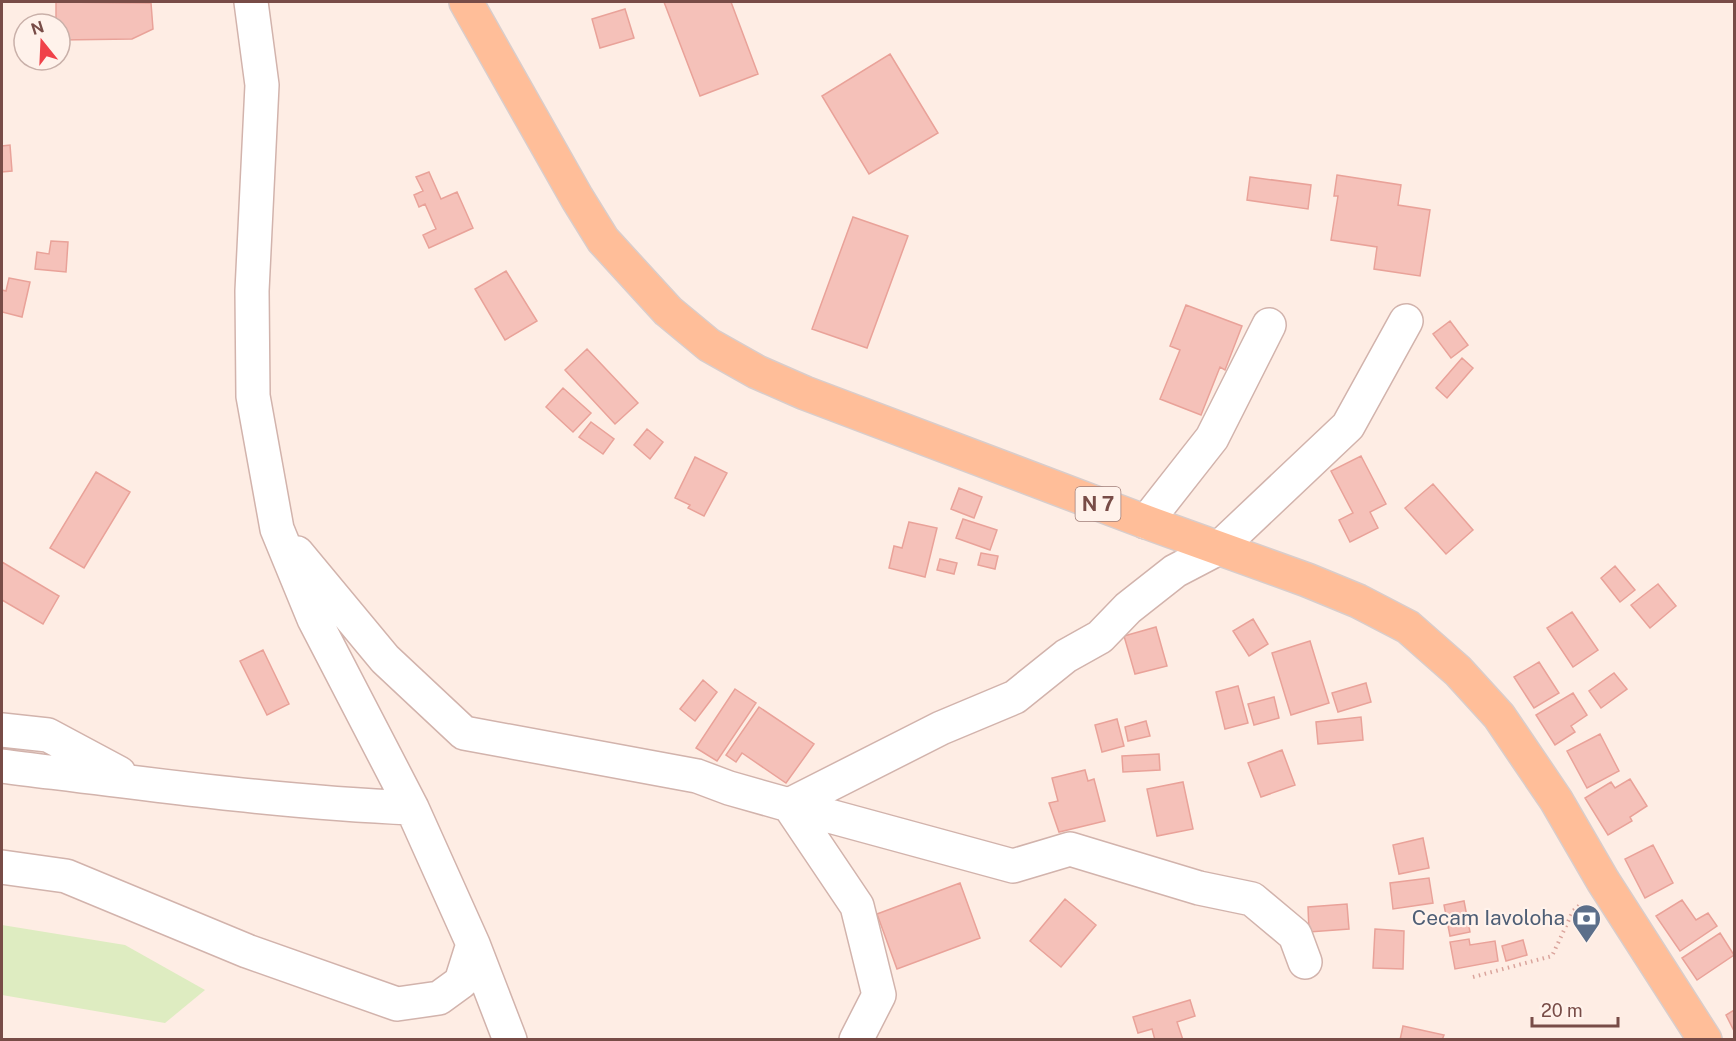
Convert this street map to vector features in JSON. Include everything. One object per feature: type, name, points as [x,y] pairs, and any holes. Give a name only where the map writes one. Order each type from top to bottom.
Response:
[{"type":"main road","name":"N 7","points":[[466,2],[576,198],[603,240],[668,311],[709,345],[757,372],[805,393],[1358,601],[1408,627],[1458,671],[1505,726],[1556,800],[1603,881],[1705,1040]]},
{"type":"street","points":[[251,2],[262,85],[252,291],[253,396],[277,529],[314,619],[412,808],[473,944],[510,1040]]},
{"type":"street","points":[[789,805],[941,728],[1015,697],[1066,656],[1100,638],[1128,608],[1175,571],[1219,548],[1348,426],[1406,321]]},
{"type":"street","points":[[1146,522],[1212,438],[1269,325]]},
{"type":"street","points":[[277,529],[385,659],[464,734],[697,776],[729,788],[1013,866],[1070,849],[1199,888],[1252,899],[1294,935],[1305,962]]},
{"type":"street","points":[[2,730],[48,735],[137,783]]},
{"type":"street","points":[[2,765],[137,783],[350,805],[412,808]]},
{"type":"street","points":[[789,805],[857,906],[879,995],[855,1040]]},
{"type":"street","points":[[2,867],[66,876],[247,951],[397,1004],[439,998],[461,982],[473,944]]},
{"type":"path","points":[[1473,977],[1552,956],[1573,911],[1603,881]]},
{"type":"green space","points":[[2,925],[125,945],[205,990],[165,1023],[2,995]]},
{"type":"building","points":[[56,2],[151,3],[153,29],[132,39],[72,40],[72,12],[56,12]]},
{"type":"building","points":[[664,2],[731,2],[758,74],[700,96]]},
{"type":"building","points":[[625,9],[634,38],[600,48],[592,19]]},
{"type":"building","points":[[890,54],[938,133],[869,174],[822,96]]},
{"type":"building","points":[[10,145],[12,171],[2,172],[2,146]]},
{"type":"building","points":[[429,172],[441,199],[457,192],[473,228],[429,248],[423,235],[436,229],[425,204],[419,207],[414,195],[423,191],[416,177]]},
{"type":"building","points":[[1337,175],[1401,185],[1398,205],[1430,210],[1420,276],[1374,269],[1377,247],[1331,240],[1338,196],[1334,196]]},
{"type":"building","points":[[1250,177],[1311,185],[1308,209],[1247,200]]},
{"type":"building","points":[[853,217],[908,236],[867,348],[812,329]]},
{"type":"building","points":[[51,241],[68,242],[66,272],[35,269],[37,252],[49,254]]},
{"type":"building","points":[[506,271],[537,321],[505,340],[475,289]]},
{"type":"building","points":[[9,278],[30,282],[22,317],[2,312],[2,290],[6,291]]},
{"type":"building","points":[[1186,305],[1242,326],[1225,370],[1220,367],[1201,415],[1160,399],[1180,350],[1170,346]]},
{"type":"building","points":[[1450,321],[1468,345],[1451,358],[1433,334]]},
{"type":"building","points":[[587,349],[638,403],[615,424],[565,370]]},
{"type":"building","points":[[1462,358],[1473,368],[1447,398],[1436,388]]},
{"type":"building","points":[[563,388],[591,413],[573,432],[546,407]]},
{"type":"building","points":[[591,422],[614,439],[603,454],[579,437]]},
{"type":"building","points":[[647,429],[663,442],[650,459],[634,445]]},
{"type":"building","points":[[1361,456],[1386,504],[1370,512],[1378,528],[1350,542],[1339,520],[1353,513],[1331,471]]},
{"type":"building","points":[[695,457],[727,473],[704,516],[688,508],[690,505],[675,498]]},
{"type":"building","points":[[96,472],[130,492],[84,568],[50,548]]},
{"type":"building","points":[[1433,484],[1473,530],[1446,554],[1405,508]]},
{"type":"building","points":[[959,488],[982,497],[974,518],[951,509]]},
{"type":"building","points":[[963,519],[997,530],[990,550],[956,538]]},
{"type":"building","points":[[909,522],[937,528],[925,577],[889,568],[894,546],[902,548]]},
{"type":"building","points":[[981,553],[998,556],[995,569],[978,565]]},
{"type":"building","points":[[940,559],[957,563],[954,574],[937,570]]},
{"type":"building","points":[[2,562],[59,596],[43,624],[2,600]]},
{"type":"building","points":[[1615,566],[1635,590],[1620,602],[1601,578]]},
{"type":"building","points":[[1658,584],[1676,606],[1650,628],[1631,605]]},
{"type":"building","points":[[1572,612],[1598,650],[1573,667],[1547,628]]},
{"type":"building","points":[[1253,619],[1268,644],[1249,656],[1233,631]]},
{"type":"building","points":[[1156,627],[1167,666],[1135,674],[1124,636]]},
{"type":"building","points":[[1310,641],[1329,703],[1291,715],[1272,653]]},
{"type":"building","points":[[263,650],[289,704],[267,715],[240,661]]},
{"type":"building","points":[[1539,662],[1559,693],[1534,708],[1514,677]]},
{"type":"building","points":[[1614,673],[1627,689],[1601,708],[1589,691]]},
{"type":"building","points":[[703,680],[717,692],[695,721],[680,709]]},
{"type":"building","points":[[1366,683],[1371,702],[1338,712],[1332,693]]},
{"type":"building","points":[[1238,686],[1248,723],[1225,729],[1216,692]]},
{"type":"building","points":[[735,689],[756,703],[717,761],[696,748]]},
{"type":"building","points":[[1573,693],[1587,715],[1571,726],[1575,732],[1555,745],[1536,715]]},
{"type":"building","points":[[1274,697],[1279,718],[1254,725],[1248,704]]},
{"type":"building","points":[[759,707],[814,744],[786,783],[742,753],[736,762],[726,755]]},
{"type":"building","points":[[1361,717],[1363,740],[1318,744],[1316,722]]},
{"type":"building","points":[[1117,719],[1124,746],[1102,752],[1095,725]]},
{"type":"building","points":[[1146,721],[1150,736],[1128,741],[1125,727]]},
{"type":"building","points":[[1600,734],[1619,771],[1587,788],[1567,751]]},
{"type":"building","points":[[1282,750],[1295,785],[1261,797],[1248,763]]},
{"type":"building","points":[[1159,754],[1160,770],[1123,772],[1122,756]]},
{"type":"building","points":[[1085,770],[1088,781],[1094,779],[1105,821],[1059,832],[1049,803],[1058,801],[1052,778]]},
{"type":"building","points":[[1630,779],[1647,806],[1630,817],[1632,821],[1608,835],[1585,798],[1611,782],[1615,788]]},
{"type":"building","points":[[1183,782],[1193,829],[1157,836],[1147,789]]},
{"type":"building","points":[[1423,838],[1429,868],[1399,874],[1393,845]]},
{"type":"building","points":[[1653,845],[1673,883],[1645,898],[1625,859]]},
{"type":"building","points":[[1429,878],[1433,903],[1393,909],[1390,883]]},
{"type":"building","points":[[960,883],[980,938],[897,969],[877,914]]},
{"type":"building","points":[[1065,899],[1096,925],[1061,967],[1030,941]]},
{"type":"building","points":[[1682,900],[1696,920],[1708,913],[1717,926],[1680,951],[1656,916]]},
{"type":"building","points":[[1464,901],[1470,932],[1450,936],[1444,905]]},
{"type":"building","points":[[1347,904],[1349,929],[1309,932],[1308,907]]},
{"type":"building","points":[[1375,929],[1404,931],[1403,969],[1373,968]]},
{"type":"building","points":[[1720,933],[1734,955],[1697,980],[1682,958]]},
{"type":"building","points":[[1469,939],[1470,945],[1495,941],[1498,961],[1455,969],[1450,942]]},
{"type":"building","points":[[1523,940],[1527,955],[1506,961],[1502,946]]},
{"type":"building","points":[[1190,1000],[1195,1016],[1177,1022],[1183,1040],[1155,1040],[1152,1029],[1138,1033],[1133,1017]]},
{"type":"building","points":[[1734,1010],[1734,1031],[1726,1015]]},
{"type":"building","points":[[1403,1026],[1444,1035],[1442,1040],[1400,1040]]},
{"type":"place","name":"Cecam Iavoloha","points":[[1586,944]]}]
